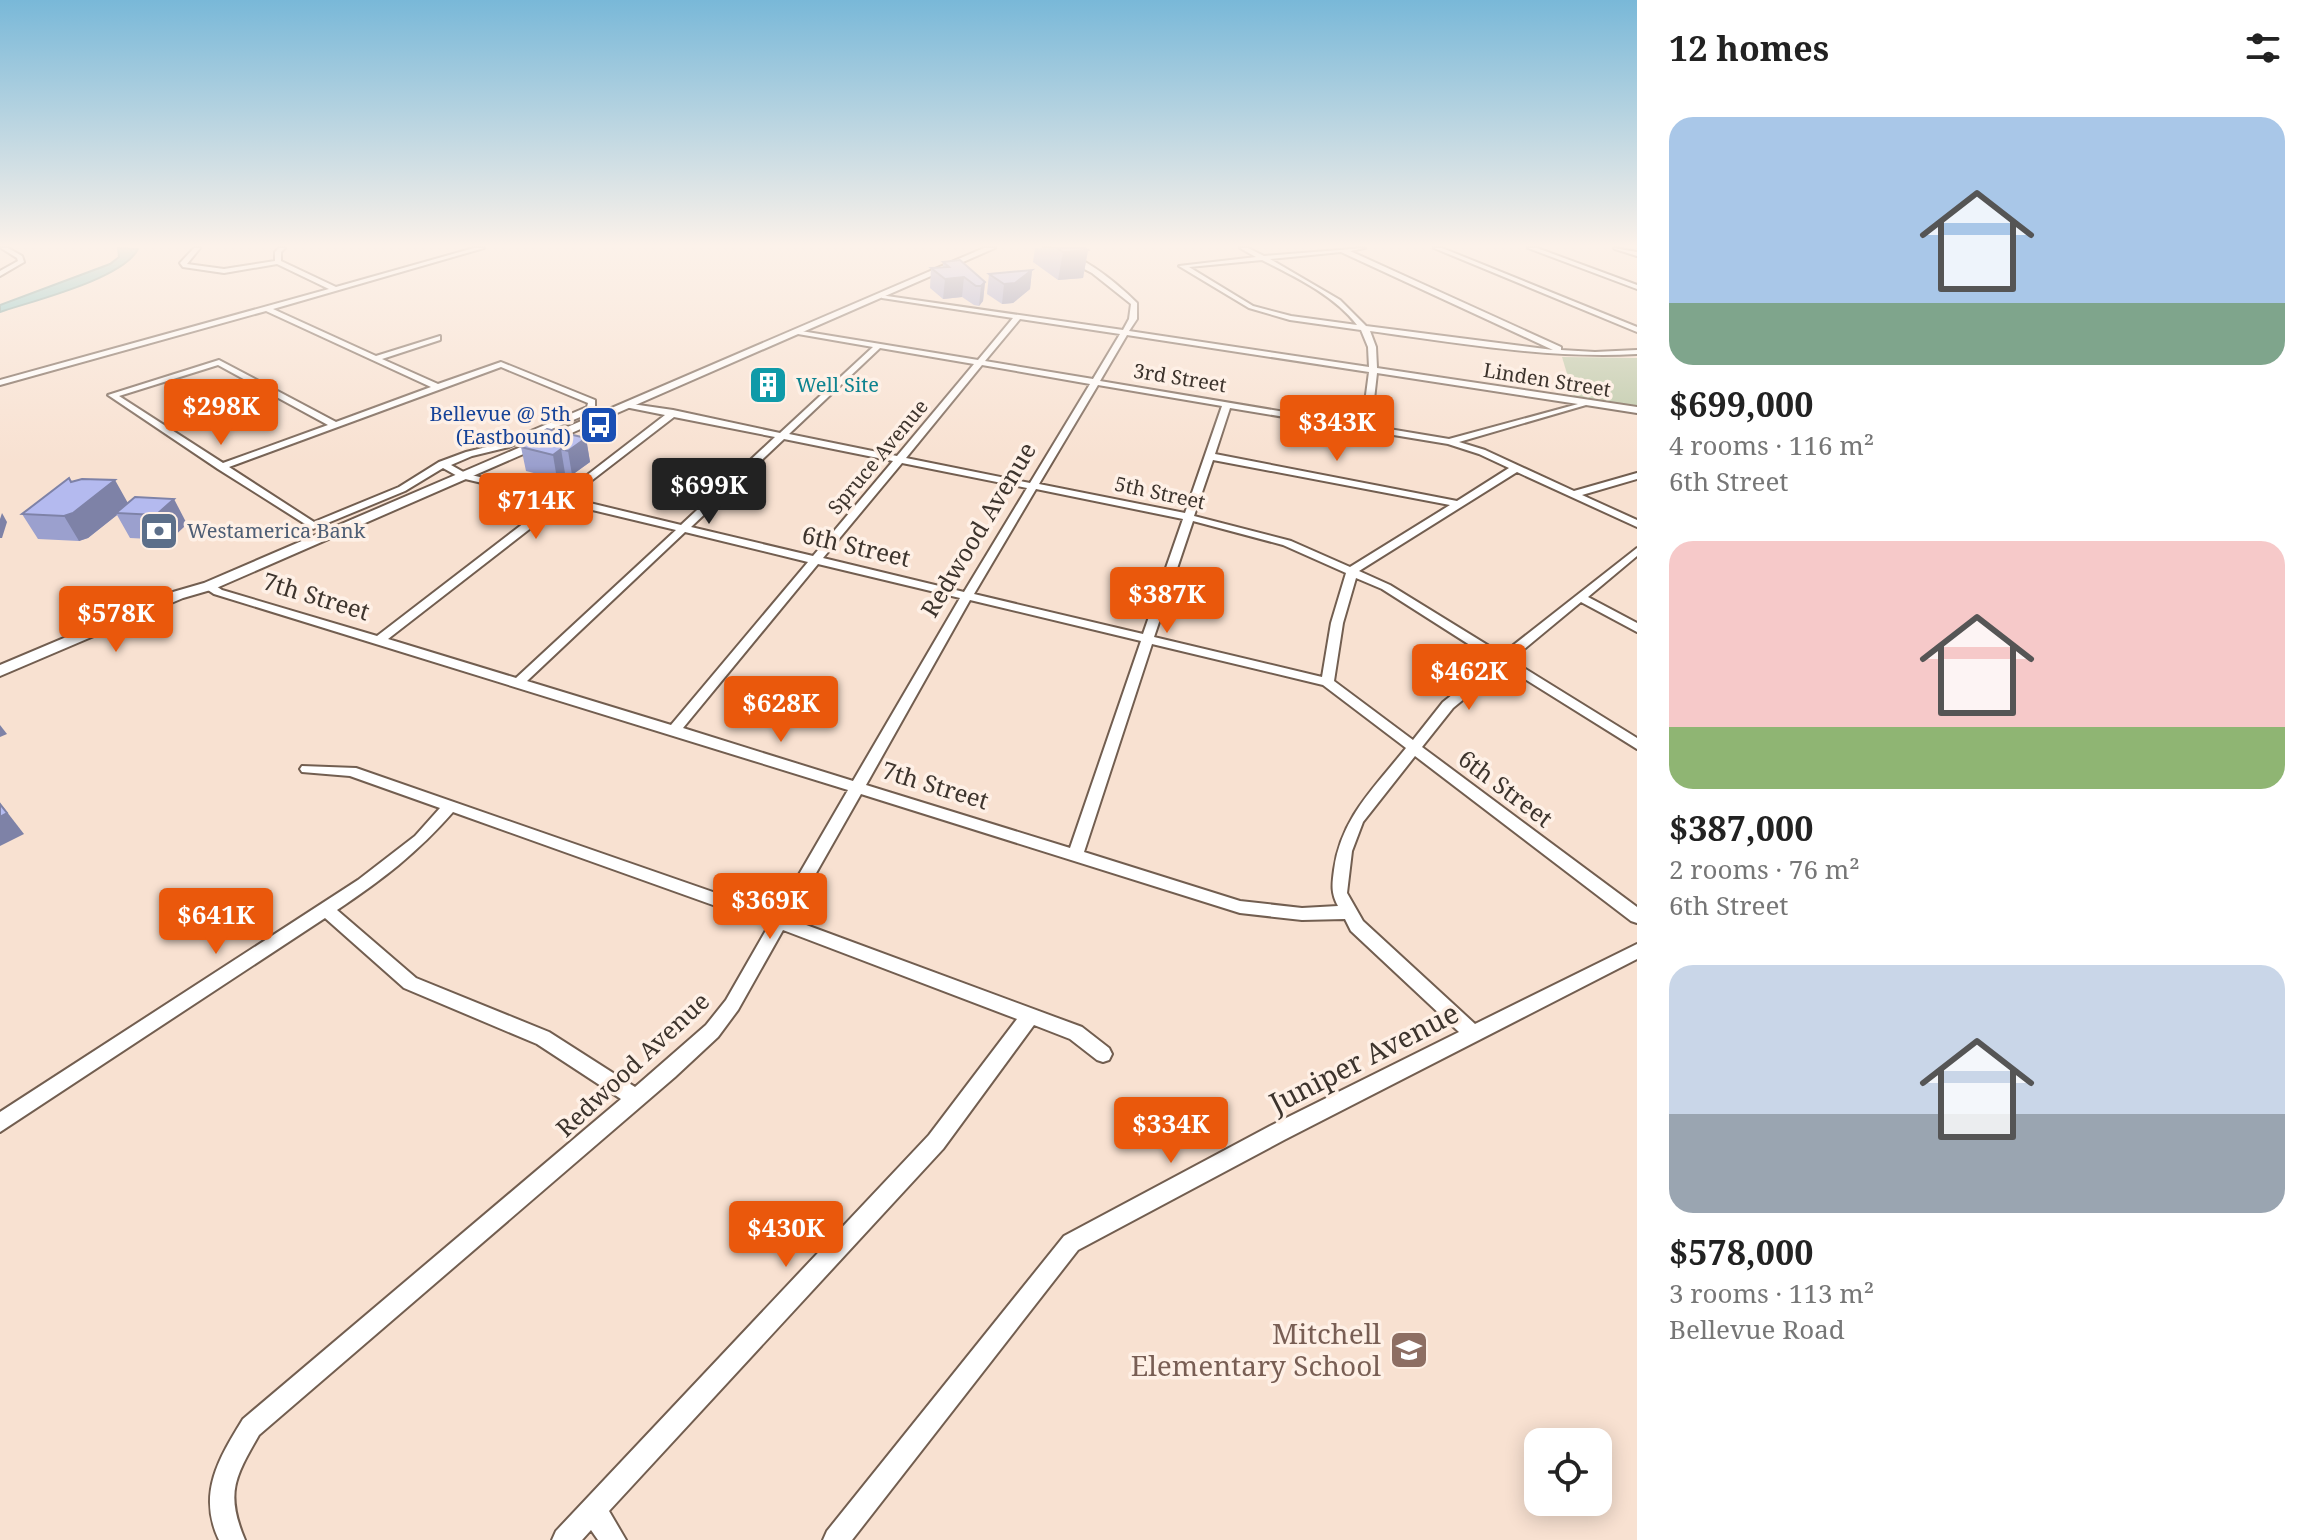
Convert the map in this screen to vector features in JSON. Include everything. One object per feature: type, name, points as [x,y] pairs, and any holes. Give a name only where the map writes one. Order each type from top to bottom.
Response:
[{"type":"main road","points":[[0,671],[178,595],[209,586],[826,320]]},
{"type":"main road","points":[[0,683],[189,601],[209,586]]},
{"type":"street","points":[[0,383],[224,320]]},
{"type":"street","points":[[291,320],[437,387]]},
{"type":"street","name":"Spruce Avenue","points":[[674,730],[1016,320]]},
{"type":"street","name":"Linden Street","points":[[1037,320],[1637,410]]},
{"type":"street","name":"Redwood Avenue","points":[[232,1540],[221,1522],[221,1490],[234,1455],[251,1427],[636,1098],[712,1031],[732,1005],[967,596],[1132,320]]},
{"type":"street","points":[[1309,320],[1570,354],[1637,352]]},
{"type":"street","points":[[1355,320],[1372,345],[1366,427]]},
{"type":"street","points":[[1495,320],[1570,354]]},
{"type":"street","points":[[1612,320],[1637,330]]},
{"type":"street","name":"3rd Street","points":[[798,332],[1449,442],[1516,468],[1637,524]]},
{"type":"street","points":[[374,359],[437,338]]},
{"type":"street","points":[[519,682],[878,346]]},
{"type":"street","points":[[221,467],[501,364],[592,402],[591,408],[506,445],[442,464],[402,489],[313,526],[221,467],[112,395],[219,362],[335,425]]},
{"type":"street","points":[[1449,442],[1590,403]]},
{"type":"street","points":[[1075,855],[1227,404]]},
{"type":"street","name":"5th Street","points":[[628,405],[1188,517],[1287,543],[1353,570],[1403,597],[1637,744]]},
{"type":"street","points":[[378,641],[673,413]]},
{"type":"street","points":[[1209,456],[1459,504]]},
{"type":"street","name":"6th Street","points":[[442,464],[464,476],[1327,682],[1637,916]]},
{"type":"street","points":[[1327,682],[1337,623],[1353,570],[1516,468]]},
{"type":"street","points":[[1574,494],[1637,476]]},
{"type":"street","points":[[1473,1034],[1357,926],[1347,912],[1339,893],[1344,851],[1356,820],[1448,705],[1637,551]]},
{"type":"street","name":"7th Street","points":[[209,586],[218,592],[519,682],[1240,907],[1302,914],[1347,912]]},
{"type":"street","points":[[1582,598],[1637,628]]},
{"type":"street","points":[[307,769],[351,771],[448,808],[779,922],[1076,1033],[1103,1054]]},
{"type":"street","points":[[0,1123],[364,884],[420,840],[448,808]]},
{"type":"street","points":[[325,909],[410,983],[543,1038],[636,1098]]},
{"type":"street","name":"Juniper Avenue","points":[[836,1540],[1071,1243],[1637,951]]},
{"type":"street","points":[[565,1540],[936,1142],[1030,1016]]},
{"type":"street","points":[[593,1510],[613,1540]]},
{"type":"green space","points":[[1562,357],[1637,358],[1637,407],[1574,397]]},
{"type":"building","points":[[547,429],[586,438],[568,451],[561,449],[553,455],[521,447]]},
{"type":"building","points":[[69,478],[71,482],[82,479],[115,480],[73,513],[64,516],[22,514]]},
{"type":"building","points":[[135,497],[174,499],[156,515],[116,513]]},
{"type":"building","points":[[0,804],[7,813],[0,817]]},
{"type":"place","name":"Well Site","points":[[768,385]]},
{"type":"place","name":"Bellevue @ 5th (Eastbound)","points":[[599,425]]},
{"type":"place","name":"Westamerica Bank","points":[[159,531]]},
{"type":"place","name":"Mitchell Elementary School","points":[[1409,1350]]}]
